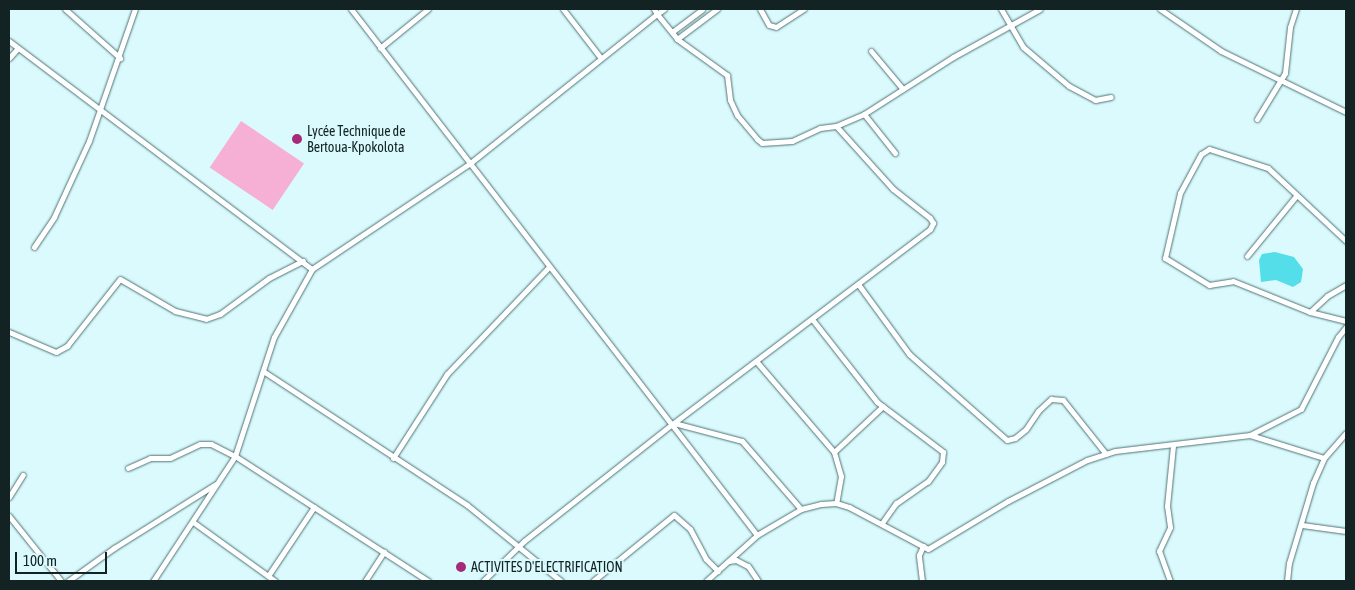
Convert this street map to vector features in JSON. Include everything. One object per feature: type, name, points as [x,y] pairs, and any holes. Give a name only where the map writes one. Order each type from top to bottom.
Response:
[{"type":"street","points":[[65,9],[120,58]]},
{"type":"street","points":[[34,246],[54,217],[89,141],[120,58],[135,9]]},
{"type":"street","points":[[351,9],[757,535]]},
{"type":"street","points":[[380,48],[428,9]]},
{"type":"street","points":[[563,9],[600,56]]},
{"type":"street","points":[[153,581],[235,456],[274,338],[312,269],[469,164],[655,11],[664,9]]},
{"type":"street","points":[[672,32],[702,9]]},
{"type":"street","points":[[677,39],[716,9]]},
{"type":"street","points":[[760,9],[769,25],[776,27],[804,9]]},
{"type":"street","points":[[1001,9],[1009,28],[1029,53],[1084,97],[1095,100],[1111,97]]},
{"type":"street","points":[[655,11],[677,39],[727,75],[730,100],[737,115],[762,143],[792,141],[820,128],[836,126],[864,114],[902,88],[1009,28],[1038,9]]},
{"type":"street","points":[[1160,9],[1205,42],[1281,83],[1346,112]]},
{"type":"street","points":[[1257,119],[1281,83],[1296,9]]},
{"type":"street","points":[[9,42],[100,108],[312,269]]},
{"type":"street","points":[[9,58],[18,48]]},
{"type":"street","points":[[871,51],[902,88]]},
{"type":"street","points":[[864,114],[896,154]]},
{"type":"street","points":[[484,581],[519,546],[673,424],[930,229],[933,223],[893,189],[836,126]]},
{"type":"street","points":[[1346,241],[1259,163],[1209,149],[1201,154],[1180,193],[1165,258],[1209,285],[1233,281],[1310,312],[1346,321]]},
{"type":"street","points":[[1247,256],[1296,196]]},
{"type":"street","points":[[9,332],[56,352],[67,346],[120,279],[175,311],[206,319],[220,314],[269,278],[303,261]]},
{"type":"street","points":[[393,458],[447,374],[549,267]]},
{"type":"street","points":[[858,284],[909,354],[1007,440],[1016,438],[1026,429],[1038,410],[1051,400],[1063,400],[1106,454]]},
{"type":"street","points":[[1310,312],[1327,296],[1346,285]]},
{"type":"street","points":[[812,319],[877,402],[943,452],[944,457],[928,481],[896,503],[882,523]]},
{"type":"street","points":[[706,581],[757,535],[801,509],[836,503],[882,523],[928,549],[1008,501],[1106,454],[1250,435],[1290,417],[1301,409],[1338,337],[1346,328]]},
{"type":"street","points":[[756,361],[834,452],[840,476],[836,503]]},
{"type":"street","points":[[263,371],[467,506],[561,581]]},
{"type":"street","points":[[834,452],[883,406]]},
{"type":"street","points":[[673,424],[742,441],[801,509]]},
{"type":"street","points":[[1287,581],[1289,563],[1302,525],[1313,483],[1324,458],[1346,433]]},
{"type":"street","points":[[1250,435],[1324,458]]},
{"type":"street","points":[[128,468],[150,458],[170,458],[205,443],[235,456],[428,581]]},
{"type":"street","points":[[1170,581],[1159,551],[1170,527],[1167,506],[1173,446]]},
{"type":"street","points":[[9,497],[23,475]]},
{"type":"street","points":[[68,581],[114,548],[218,483]]},
{"type":"street","points":[[268,576],[314,507]]},
{"type":"street","points":[[593,581],[674,515],[690,528],[706,559],[718,571]]},
{"type":"street","points":[[9,516],[61,581]]},
{"type":"street","points":[[193,522],[275,581]]},
{"type":"street","points":[[1302,525],[1346,531]]},
{"type":"street","points":[[922,581],[919,555],[923,546]]},
{"type":"street","points":[[365,581],[384,552]]},
{"type":"street","points":[[729,561],[736,560],[748,566],[758,581]]},
{"type":"shaded area","points":[[241,121],[304,163],[273,210],[210,167]]},
{"type":"water","points":[[1275,252],[1294,257],[1303,269],[1301,282],[1293,287],[1276,280],[1261,282],[1259,260],[1262,254]]},
{"type":"place","name":"Lycée Technique de Bertoua-Kpokolota","points":[[297,139]]},
{"type":"place","name":"ACTIVITES D'ELECTRIFICATION","points":[[461,567]]}]
